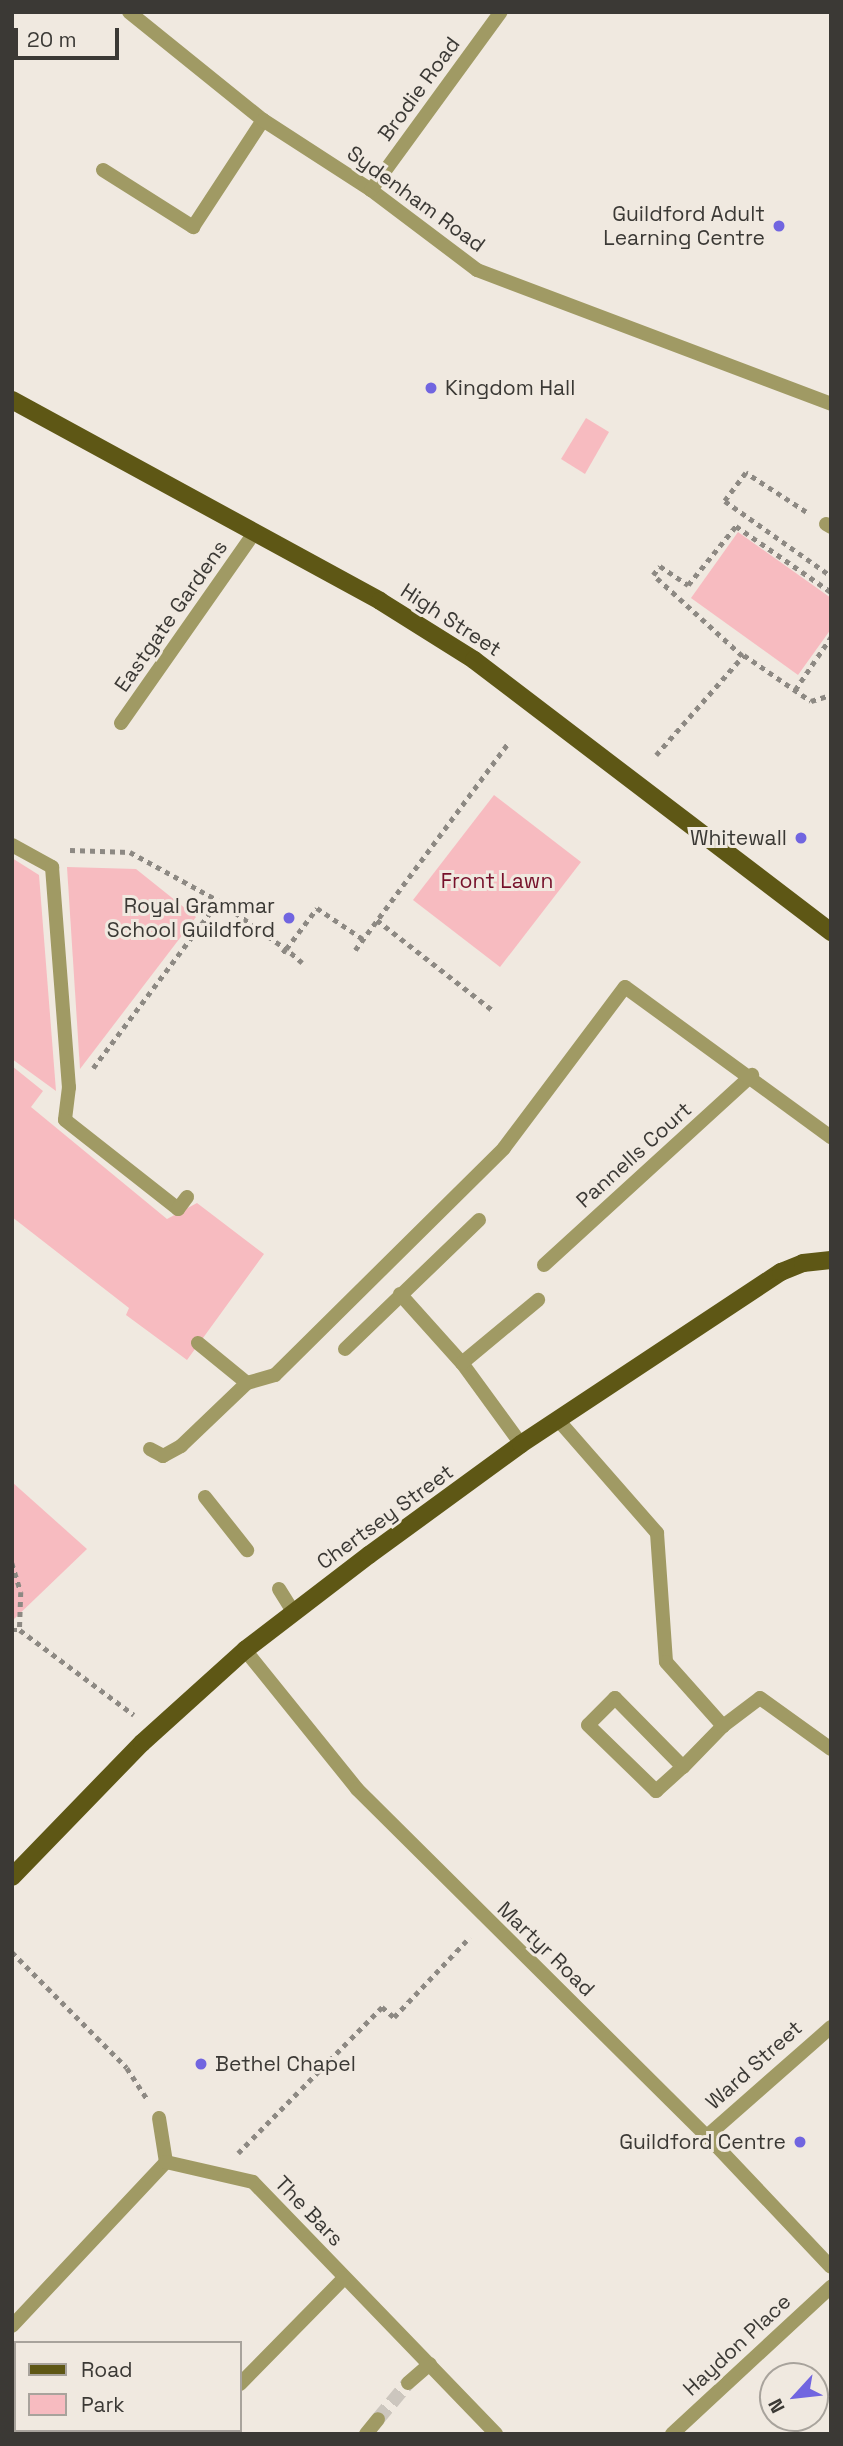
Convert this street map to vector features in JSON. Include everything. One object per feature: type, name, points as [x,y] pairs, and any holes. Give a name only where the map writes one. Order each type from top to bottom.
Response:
[{"type":"main road","name":"High Street","points":[[12,400],[380,601],[474,660],[831,932]]},
{"type":"main road","name":"Chertsey Street","points":[[12,1877],[142,1743],[245,1650],[294,1613],[521,1444],[781,1272],[803,1263],[831,1260]]},
{"type":"street","name":"Sydenham Road","points":[[129,12],[263,120],[371,190],[477,270],[831,404]]},
{"type":"street","name":"Brodie Road","points":[[371,190],[501,12]]},
{"type":"street","points":[[103,170],[193,227],[263,120]]},
{"type":"street","name":"Eastgate Gardens","points":[[121,723],[254,533]]},
{"type":"street","points":[[12,845],[52,867],[67,1102],[62,1111],[68,1125],[178,1209],[187,1197]]},
{"type":"street","points":[[150,1449],[163,1456],[181,1446],[247,1383],[275,1375],[504,1148],[625,987],[752,1075],[831,1137]]},
{"type":"street","name":"Pannells Court","points":[[544,1265],[752,1075]]},
{"type":"street","points":[[345,1349],[479,1220]]},
{"type":"street","points":[[400,1294],[462,1363],[521,1444]]},
{"type":"street","points":[[462,1363],[538,1300]]},
{"type":"street","points":[[198,1343],[247,1383]]},
{"type":"street","points":[[559,1421],[657,1533],[666,1662],[723,1726]]},
{"type":"street","points":[[205,1497],[247,1550]]},
{"type":"street","points":[[279,1590],[294,1613]]},
{"type":"street","name":"Martyr Road","points":[[245,1650],[357,1789],[485,1920],[707,2136],[831,2267]]},
{"type":"street","points":[[683,1767],[615,1698],[588,1725],[656,1791],[683,1767],[751,1701],[767,1699],[831,1749]]},
{"type":"street","name":"Ward Street","points":[[707,2136],[831,2027]]},
{"type":"street","points":[[12,2326],[166,2162],[159,2118]]},
{"type":"street","name":"The Bars","points":[[166,2162],[253,2182],[496,2434]]},
{"type":"street","points":[[242,2382],[344,2278]]},
{"type":"street","name":"Haydon Place","points":[[672,2434],[831,2287]]},
{"type":"street","points":[[408,2383],[430,2364]]},
{"type":"street","points":[[366,2434],[377,2419]]},
{"type":"path","points":[[824,523],[746,472],[725,501],[831,576]]},
{"type":"path","points":[[831,592],[736,526],[688,585],[660,566],[653,575],[742,656],[811,701],[831,695]]},
{"type":"path","points":[[718,536],[724,541]]},
{"type":"path","points":[[798,569],[804,558]]},
{"type":"path","points":[[795,690],[831,637]]},
{"type":"path","points":[[656,755],[742,656]]},
{"type":"path","points":[[355,950],[508,743]]},
{"type":"path","points":[[62,850],[130,852],[219,901],[302,963]]},
{"type":"path","points":[[67,1102],[219,901]]},
{"type":"path","points":[[282,955],[317,908],[363,939]]},
{"type":"path","points":[[377,920],[492,1010]]},
{"type":"path","points":[[12,1563],[22,1592],[20,1630]]},
{"type":"path","points":[[12,1630],[20,1630],[143,1722]]},
{"type":"path","points":[[218,2174],[382,2007],[394,2017],[485,1920]]},
{"type":"path","points":[[12,1952],[127,2068],[159,2118]]},
{"type":"green space","points":[[586,418],[609,432],[585,474],[561,459]]},
{"type":"green space","points":[[738,532],[831,598],[831,629],[798,675],[691,598]]},
{"type":"green space","name":"Front Lawn","points":[[494,795],[581,862],[500,967],[413,900]]},
{"type":"green space","points":[[12,858],[39,875],[56,1091],[12,1059]]},
{"type":"green space","points":[[67,867],[136,869],[196,917],[80,1069]]},
{"type":"green space","points":[[12,1066],[43,1091],[31,1107],[167,1219],[197,1203],[264,1254],[187,1360],[126,1315],[129,1308],[12,1217]]},
{"type":"green space","points":[[12,1482],[87,1549],[12,1621]]},
{"type":"tunnel","points":[[378,2419],[408,2383]]},
{"type":"place","name":"Guildford Adult Learning Centre","points":[[779,226]]},
{"type":"place","name":"Kingdom Hall","points":[[431,388]]},
{"type":"place","name":"Whitewall","points":[[801,838]]},
{"type":"place","name":"Royal Grammar School Guildford","points":[[289,918]]},
{"type":"place","name":"Bethel Chapel","points":[[201,2064]]},
{"type":"place","name":"Guildford Centre","points":[[800,2142]]}]
